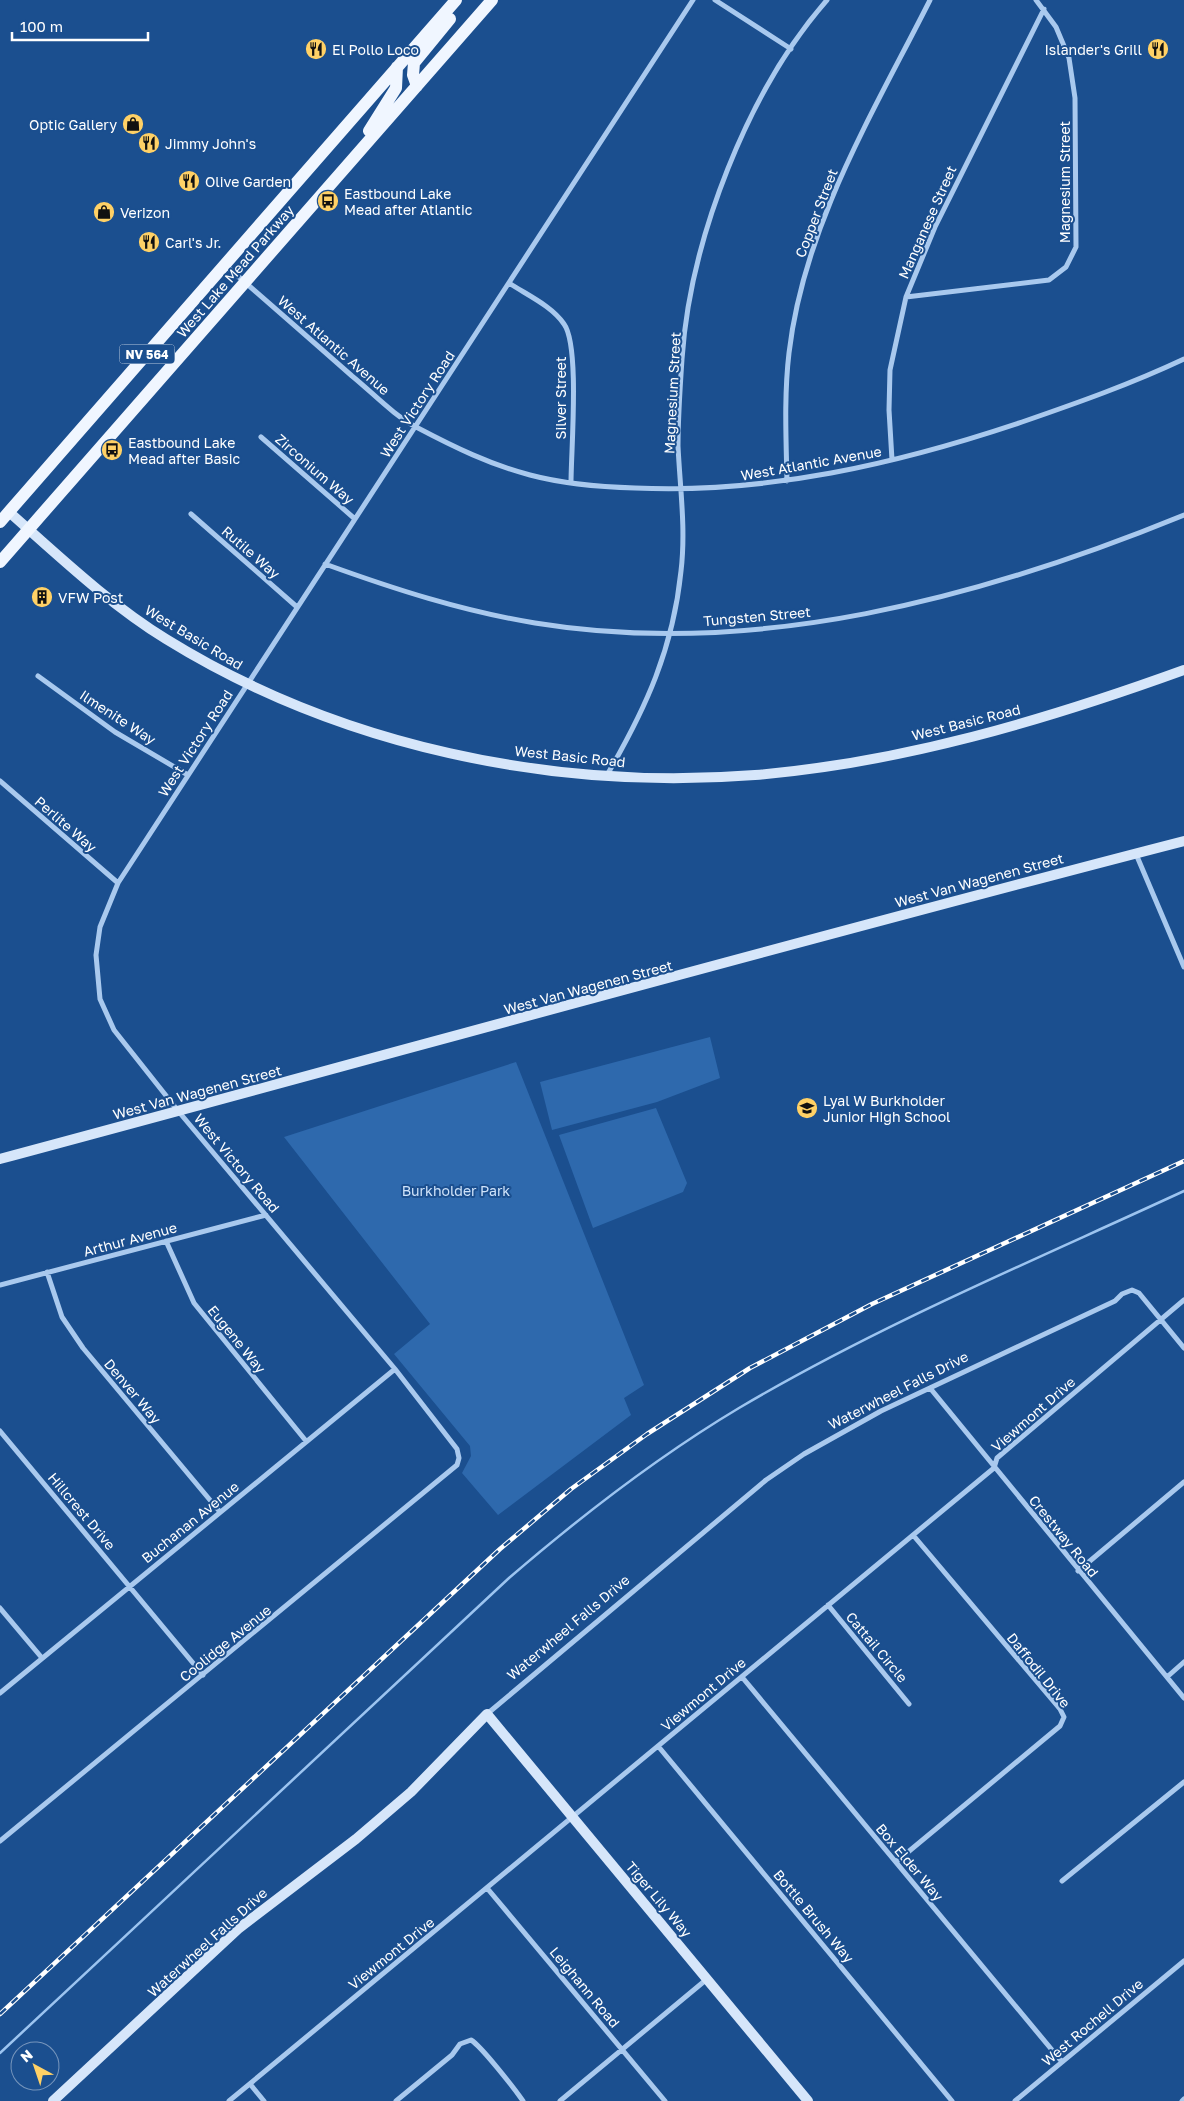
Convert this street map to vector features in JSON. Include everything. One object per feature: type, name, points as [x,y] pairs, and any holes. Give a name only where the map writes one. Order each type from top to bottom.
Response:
[{"type":"main road","name":"West Lake Mead Parkway","points":[[0,522],[456,0]]},
{"type":"main road","points":[[417,86],[413,75],[414,63],[451,19],[456,0]]},
{"type":"main road","name":"West Lake Mead Parkway","points":[[0,562],[492,0]]},
{"type":"main road","points":[[346,167],[396,88],[397,67]]},
{"type":"street","name":"West Victory Road","points":[[459,1458],[457,1448],[395,1368],[179,1112],[119,1037],[100,999],[96,955],[100,928],[118,883],[693,0]]},
{"type":"street","points":[[715,0],[791,49]]},
{"type":"street","name":"Magnesium Street","points":[[608,775],[639,719],[655,683],[670,634],[681,569],[683,532],[678,445],[682,358],[699,258],[718,194],[739,143],[766,88],[791,49],[827,0]]},
{"type":"street","name":"Copper Street","points":[[787,481],[785,406],[789,352],[795,314],[814,243],[844,169],[930,0]]},
{"type":"street","name":"Magnesium Street","points":[[906,297],[1049,280],[1066,267],[1076,247],[1075,98],[1069,58],[1056,27],[1036,0]]},
{"type":"street","name":"Manganese Street","points":[[892,460],[888,410],[890,370],[906,297],[934,227],[1044,9]]},
{"type":"street","name":"West Atlantic Avenue","points":[[225,265],[287,320],[415,427],[478,457],[530,475],[601,487],[681,490],[743,487],[787,481],[892,460],[981,436],[1085,401],[1184,359]]},
{"type":"street","name":"Silver Street","points":[[509,283],[549,310],[567,328],[573,362],[571,483]]},
{"type":"street","name":"Zirconium Way","points":[[261,437],[355,519]]},
{"type":"street","name":"West Basic Road","points":[[9,512],[142,624],[213,667],[247,684],[321,716],[394,739],[494,762],[559,772],[662,778],[754,775],[841,764],[993,731],[1111,697],[1184,670]]},
{"type":"street","name":"Rutile Way","points":[[191,514],[297,607]]},
{"type":"street","name":"Tungsten Street","points":[[326,564],[416,596],[480,613],[536,623],[600,630],[670,634],[731,632],[815,623],[919,602],[1021,574],[1130,537],[1184,515]]},
{"type":"street","name":"Ilmenite Way","points":[[38,676],[115,732],[188,775]]},
{"type":"street","name":"Perlite Way","points":[[0,781],[118,883]]},
{"type":"street","name":"West Van Wagenen Street","points":[[0,1159],[179,1112],[988,890],[1184,841]]},
{"type":"street","points":[[1136,853],[1184,967]]},
{"type":"street","name":"Arthur Avenue","points":[[0,1285],[266,1214]]},
{"type":"street","name":"Eugene Way","points":[[166,1241],[194,1303],[306,1441]]},
{"type":"street","name":"Denver Way","points":[[48,1272],[62,1316],[83,1348],[220,1512]]},
{"type":"street","name":"Waterwheel Falls Drive","points":[[52,2101],[238,1929],[356,1839],[411,1792],[487,1714],[674,1556],[784,1467],[855,1425],[1115,1301],[1122,1294],[1132,1290],[1139,1293],[1160,1320]]},
{"type":"street","name":"Viewmont Drive","points":[[229,2101],[994,1468],[997,1458],[1184,1300]]},
{"type":"street","points":[[1160,1320],[1184,1348]]},
{"type":"street","name":"Buchanan Avenue","points":[[0,1693],[395,1368]]},
{"type":"street","name":"Crestway Road","points":[[930,1388],[1078,1571],[1184,1698]]},
{"type":"street","name":"Hillcrest Drive","points":[[0,1431],[203,1675]]},
{"type":"street","name":"Coolidge Avenue","points":[[0,1841],[453,1471],[459,1458]]},
{"type":"street","points":[[1078,1571],[1184,1482]]},
{"type":"street","name":"Daffodil Drive","points":[[896,1862],[1060,1726],[1064,1717],[1060,1709],[913,1535]]},
{"type":"street","name":"Cattail Circle","points":[[828,1606],[909,1704]]},
{"type":"street","points":[[0,1608],[42,1658]]},
{"type":"street","points":[[1166,1677],[1184,1662]]},
{"type":"street","name":"Box Elder Way","points":[[742,1677],[1062,2062]]},
{"type":"street","name":"Tiger Lily Way","points":[[487,1714],[808,2101]]},
{"type":"street","name":"Bottle Brush Way","points":[[658,1746],[952,2101]]},
{"type":"street","points":[[1062,1881],[1184,1782]]},
{"type":"street","name":"Leighann Road","points":[[487,1888],[665,2101]]},
{"type":"street","name":"West Rochell Drive","points":[[1015,2101],[1184,1960]]},
{"type":"street","points":[[560,2101],[707,1979]]},
{"type":"street","points":[[396,2101],[452,2054],[460,2044],[471,2040],[480,2045],[485,2056],[523,2101]]},
{"type":"street","points":[[250,2084],[264,2101]]},
{"type":"green space","points":[[710,1037],[720,1078],[657,1102],[552,1130],[540,1082]]},
{"type":"green space","name":"Burkholder Park","points":[[516,1062],[644,1385],[624,1398],[631,1415],[498,1515],[462,1473],[471,1456],[470,1446],[394,1354],[430,1324],[284,1137]]},
{"type":"green space","points":[[656,1108],[687,1183],[683,1192],[593,1228],[559,1135]]},
{"type":"waterway","points":[[0,2053],[509,1578],[620,1488],[739,1408],[847,1348],[959,1294],[1184,1191]]},
{"type":"railway","points":[[0,2014],[500,1549],[571,1489],[647,1434],[750,1368],[872,1304],[1184,1161]]},
{"type":"place","name":"El Pollo Loco","points":[[316,49]]},
{"type":"place","name":"Islander's Grill","points":[[1158,49]]},
{"type":"place","name":"Optic Gallery","points":[[133,124]]},
{"type":"place","name":"Jimmy John's","points":[[149,143]]},
{"type":"place","name":"Olive Garden","points":[[189,181]]},
{"type":"place","name":"Eastbound Lake Mead after Atlantic","points":[[328,201]]},
{"type":"place","name":"Verizon","points":[[104,212]]},
{"type":"place","name":"Carl's Jr.","points":[[149,242]]},
{"type":"place","name":"Eastbound Lake Mead after Basic","points":[[112,450]]},
{"type":"place","name":"VFW Post","points":[[42,597]]},
{"type":"place","name":"Lyal W Burkholder Junior High School","points":[[807,1108]]}]
